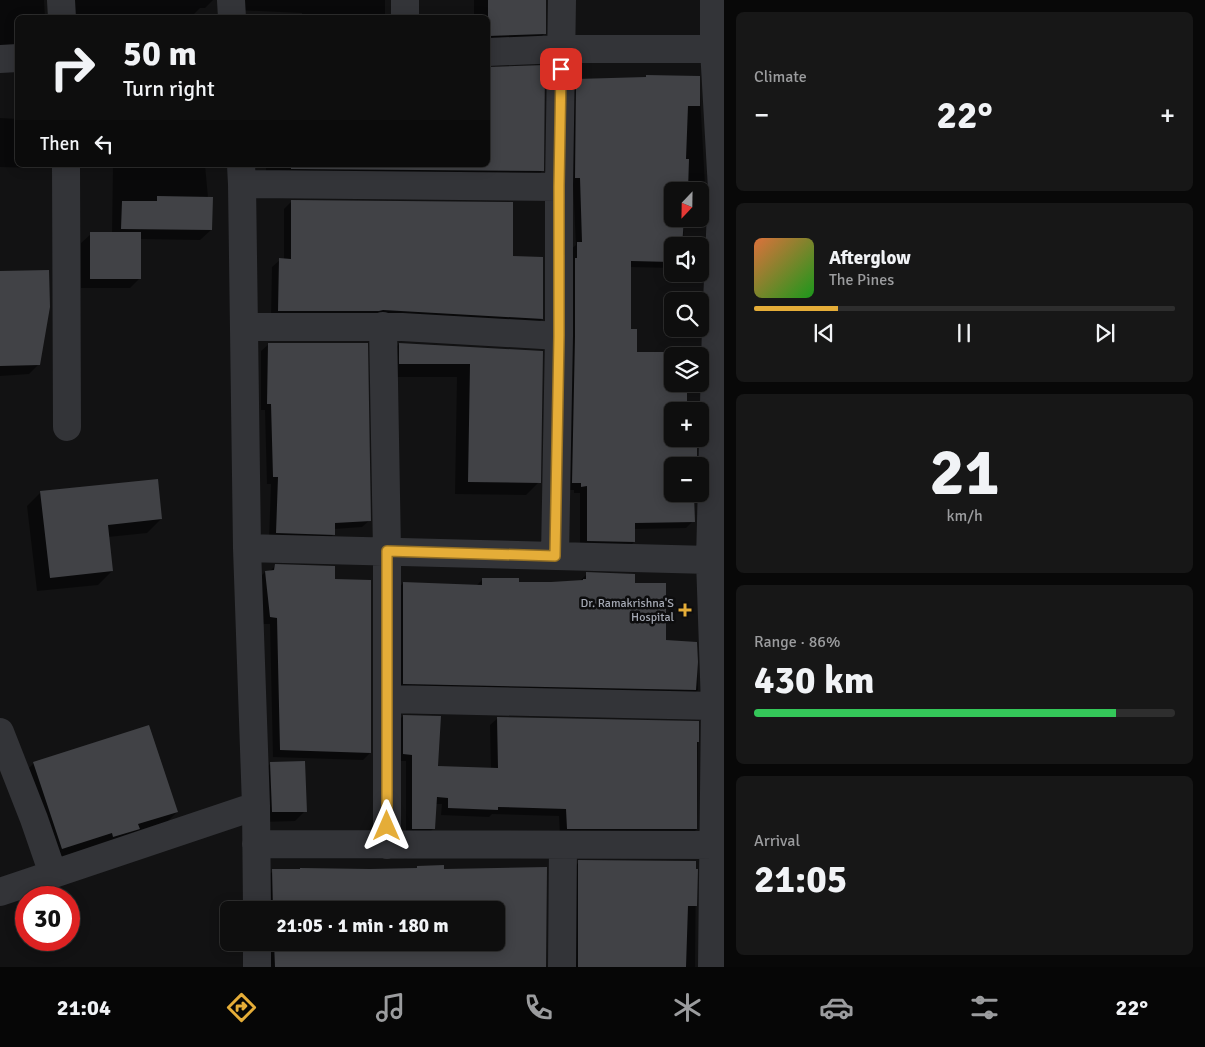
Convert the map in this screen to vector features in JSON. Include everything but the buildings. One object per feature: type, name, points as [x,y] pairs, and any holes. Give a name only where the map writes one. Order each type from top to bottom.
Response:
[{"type":"street","points":[[61,0],[62,15]]},
{"type":"street","points":[[231,0],[232,15]]},
{"type":"street","points":[[405,0],[405,15]]},
{"type":"street","points":[[555,556],[562,0]]},
{"type":"street","points":[[712,967],[719,845],[710,560],[720,326],[723,189],[719,49],[714,0]]},
{"type":"street","points":[[490,52],[562,49],[719,49]]},
{"type":"street","points":[[0,59],[15,58]]},
{"type":"street","points":[[66,167],[67,427]]},
{"type":"street","points":[[257,901],[256,806],[246,548],[242,174],[559,186]]},
{"type":"street","points":[[244,327],[383,326],[559,336]]},
{"type":"street","points":[[383,326],[387,551],[387,845]]},
{"type":"street","points":[[246,548],[710,560]]},
{"type":"street","points":[[387,699],[715,706]]},
{"type":"street","points":[[0,732],[34,820],[52,874]]},
{"type":"street","points":[[0,892],[256,806]]},
{"type":"street","points":[[256,844],[719,845]]},
{"type":"street","points":[[562,967],[563,845]]},
{"type":"street","points":[[257,951],[257,967]]},
{"type":"place","name":"Dr. Ramakrishna'S Hospital","points":[[685,610]]},
{"type":"route","points":[[387,826],[387,551],[555,556],[561,69]]}]
